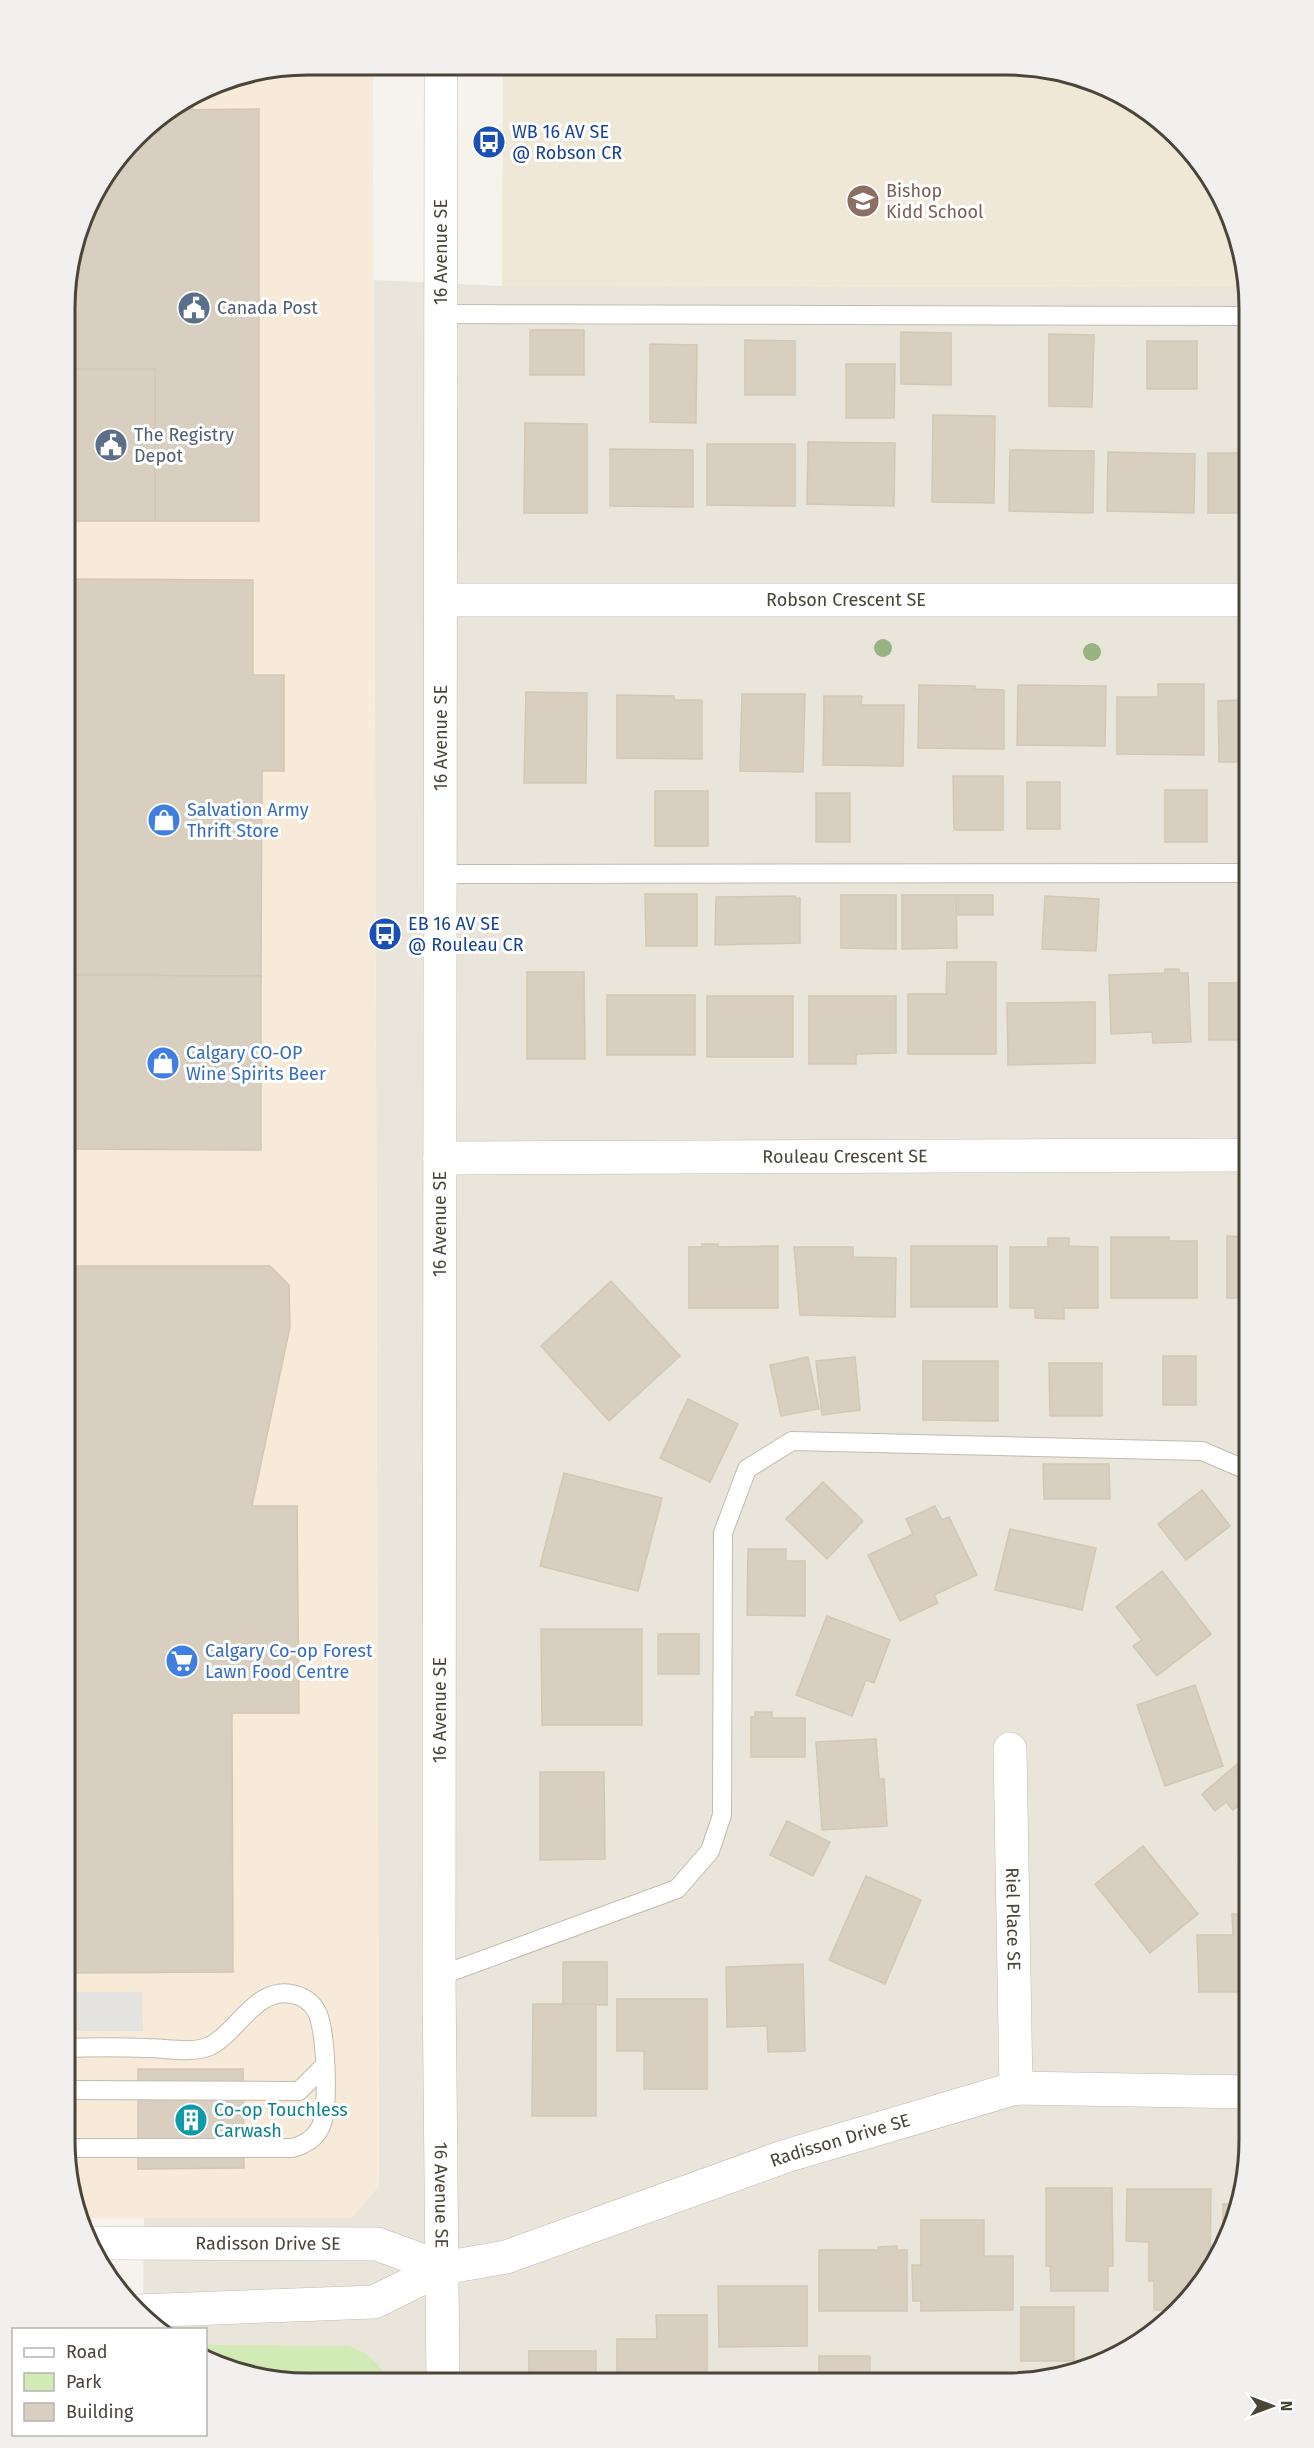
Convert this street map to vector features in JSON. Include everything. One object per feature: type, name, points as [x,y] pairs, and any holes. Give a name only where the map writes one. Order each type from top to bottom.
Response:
[{"type":"street","name":"16 Avenue SE","points":[[441,75],[440,1976],[443,2373]]},
{"type":"street","name":"Robson Crescent SE","points":[[442,600],[1239,600]]},
{"type":"street","name":"Rouleau Crescent SE","points":[[440,1158],[1239,1155]]},
{"type":"street","name":"Riel Place SE","points":[[1010,1749],[1016,2088]]},
{"type":"street","name":"Radisson Drive SE","points":[[150,2311],[374,2302],[443,2268],[506,2257],[786,2156],[1016,2088],[1239,2092]]},
{"type":"street","name":"Radisson Drive SE","points":[[99,2243],[377,2244],[443,2268]]},
{"type":"lane","points":[[441,314],[1239,316]]},
{"type":"lane","points":[[440,874],[1239,873]]},
{"type":"lane","points":[[440,1976],[677,1889],[710,1851],[722,1815],[723,1533],[747,1469],[792,1441],[1202,1451],[1239,1467]]},
{"type":"lane","points":[[75,2049],[185,2049],[210,2046],[262,2001],[284,1992],[307,2000],[316,2010],[323,2040],[324,2065],[322,2126],[314,2138],[303,2145],[292,2148],[75,2148]]},
{"type":"lane","points":[[75,2090],[299,2091],[324,2065]]},
{"type":"shaded area","points":[[293,75],[373,75],[379,2186],[351,2218],[88,2218],[79,2186],[75,2155],[75,293],[79,262],[87,233],[99,205],[114,178],[143,143],[178,114],[205,99],[233,87],[262,79]]},
{"type":"shaded area","name":"Bishop Kidd School","points":[[503,75],[1021,75],[1052,79],[1081,87],[1109,99],[1136,114],[1171,143],[1200,178],[1215,205],[1227,233],[1235,262],[1238,287],[502,286]]},
{"type":"shaded area","points":[[374,280],[502,286],[1238,287],[1239,2155],[1235,2186],[1227,2215],[1215,2243],[1200,2270],[1181,2294],[1136,2334],[1081,2361],[1052,2369],[1021,2373],[293,2373],[262,2369],[233,2361],[207,2350],[207,2328],[170,2328],[143,2305],[144,2218],[351,2218],[379,2186]]},
{"type":"shaded area","points":[[75,1992],[142,1992],[143,2031],[75,2031]]},
{"type":"green space","points":[[207,2345],[347,2346],[372,2358],[383,2373],[293,2373],[262,2369],[233,2361],[207,2350]]},
{"type":"building","points":[[259,109],[259,521],[155,521],[155,369],[75,369],[75,293],[79,262],[87,233],[106,191],[123,166],[143,143],[185,110]]},
{"type":"building","points":[[530,330],[584,330],[584,375],[530,375]]},
{"type":"building","points":[[901,332],[951,333],[951,385],[901,384]]},
{"type":"building","points":[[1049,334],[1094,335],[1092,407],[1049,406]]},
{"type":"building","points":[[745,340],[795,341],[795,395],[745,395]]},
{"type":"building","points":[[1147,341],[1197,341],[1197,389],[1147,389]]},
{"type":"building","points":[[650,344],[697,345],[696,423],[650,422]]},
{"type":"building","points":[[846,364],[895,364],[894,418],[846,418]]},
{"type":"building","name":"The Registry Depot","points":[[75,369],[155,369],[155,521],[75,521]]},
{"type":"building","points":[[933,415],[995,416],[994,503],[932,502]]},
{"type":"building","points":[[525,423],[587,424],[587,513],[524,513]]},
{"type":"building","points":[[808,442],[895,443],[894,506],[807,504]]},
{"type":"building","points":[[707,444],[795,444],[795,506],[707,505]]},
{"type":"building","points":[[610,449],[693,450],[693,507],[610,506]]},
{"type":"building","points":[[1010,450],[1094,451],[1093,513],[1009,511]]},
{"type":"building","points":[[1108,452],[1195,454],[1194,513],[1107,511]]},
{"type":"building","points":[[1208,453],[1239,453],[1239,513],[1208,513]]},
{"type":"building","name":"Salvation Army Thrift Store","points":[[75,579],[253,580],[253,675],[284,675],[284,771],[262,771],[261,976],[75,975]]},
{"type":"building","points":[[1158,684],[1204,684],[1204,755],[1117,754],[1117,697],[1158,697]]},
{"type":"building","points":[[919,685],[975,686],[975,689],[1004,690],[1004,749],[918,748]]},
{"type":"building","points":[[1018,685],[1106,686],[1105,746],[1017,745]]},
{"type":"building","points":[[526,692],[587,693],[586,783],[524,783]]},
{"type":"building","points":[[742,694],[805,694],[803,772],[740,771]]},
{"type":"building","points":[[617,695],[674,696],[674,700],[702,700],[702,759],[617,758]]},
{"type":"building","points":[[824,696],[862,696],[861,705],[904,705],[903,766],[823,765]]},
{"type":"building","points":[[1239,700],[1239,762],[1219,762],[1218,701]]},
{"type":"building","points":[[953,776],[1003,776],[1003,830],[954,830]]},
{"type":"building","points":[[1027,782],[1060,782],[1060,829],[1027,829]]},
{"type":"building","points":[[1165,790],[1207,790],[1207,842],[1165,842]]},
{"type":"building","points":[[655,791],[708,791],[708,846],[655,846]]},
{"type":"building","points":[[816,793],[850,793],[850,842],[816,842]]},
{"type":"building","points":[[645,894],[697,894],[697,946],[646,946]]},
{"type":"building","points":[[841,895],[896,895],[896,949],[841,948]]},
{"type":"building","points":[[902,895],[956,895],[957,948],[902,949]]},
{"type":"building","points":[[958,895],[993,895],[993,915],[958,915]]},
{"type":"building","points":[[795,896],[796,899],[800,898],[800,943],[715,945],[716,897]]},
{"type":"building","points":[[1045,896],[1099,899],[1096,951],[1042,949]]},
{"type":"building","points":[[947,962],[996,962],[996,1054],[908,1054],[908,994],[946,994]]},
{"type":"building","points":[[1165,969],[1179,969],[1179,973],[1188,973],[1191,1042],[1153,1043],[1152,1032],[1111,1034],[1109,975],[1165,973]]},
{"type":"building","points":[[527,972],[584,972],[585,1059],[527,1059]]},
{"type":"building","name":"Calgary CO-OP Wine Spirits Beer","points":[[75,975],[261,976],[261,1150],[75,1149]]},
{"type":"building","points":[[1209,983],[1239,983],[1239,1040],[1209,1040]]},
{"type":"building","points":[[607,995],[695,995],[695,1055],[607,1055]]},
{"type":"building","points":[[707,996],[793,996],[793,1057],[707,1057]]},
{"type":"building","points":[[809,996],[896,996],[896,1053],[856,1054],[856,1064],[809,1064]]},
{"type":"building","points":[[1095,1002],[1095,1063],[1008,1065],[1007,1003]]},
{"type":"building","points":[[1227,1236],[1239,1237],[1239,1298],[1227,1298]]},
{"type":"building","points":[[1111,1237],[1169,1237],[1169,1241],[1197,1241],[1197,1298],[1111,1298]]},
{"type":"building","points":[[1048,1238],[1069,1238],[1069,1246],[1098,1247],[1098,1308],[1064,1308],[1064,1319],[1035,1318],[1035,1308],[1010,1308],[1010,1247],[1048,1247]]},
{"type":"building","points":[[702,1244],[718,1244],[718,1247],[778,1246],[778,1308],[689,1308],[689,1247],[702,1247]]},
{"type":"building","points":[[911,1246],[997,1246],[997,1307],[911,1307]]},
{"type":"building","points":[[794,1247],[853,1247],[853,1257],[896,1258],[895,1317],[800,1315]]},
{"type":"building","name":"Calgary Co-op Forest Lawn Food Centre","points":[[75,1266],[270,1266],[289,1285],[290,1327],[252,1506],[297,1506],[299,1713],[232,1713],[233,1972],[75,1973]]},
{"type":"building","points":[[611,1281],[680,1356],[609,1421],[541,1346]]},
{"type":"building","points":[[1163,1356],[1196,1356],[1196,1405],[1163,1405]]},
{"type":"building","points":[[808,1357],[819,1409],[781,1416],[770,1365]]},
{"type":"building","points":[[855,1357],[860,1410],[822,1415],[816,1361]]},
{"type":"building","points":[[923,1361],[998,1361],[998,1421],[923,1420]]},
{"type":"building","points":[[1049,1363],[1102,1363],[1102,1416],[1050,1416]]},
{"type":"building","points":[[688,1399],[738,1424],[710,1482],[660,1458]]},
{"type":"building","points":[[1043,1464],[1109,1464],[1110,1499],[1044,1499]]},
{"type":"building","points":[[564,1473],[662,1498],[638,1591],[540,1566]]},
{"type":"building","points":[[823,1482],[863,1521],[827,1559],[786,1519]]},
{"type":"building","points":[[1202,1490],[1230,1526],[1186,1560],[1158,1524]]},
{"type":"building","points":[[935,1506],[942,1520],[949,1517],[977,1575],[934,1595],[938,1603],[900,1621],[868,1555],[913,1534],[906,1519]]},
{"type":"building","points":[[1010,1529],[1096,1548],[1082,1610],[995,1590]]},
{"type":"building","points":[[748,1549],[786,1549],[786,1561],[805,1561],[805,1616],[747,1615]]},
{"type":"building","points":[[1162,1571],[1211,1634],[1157,1676],[1133,1646],[1142,1640],[1116,1607]]},
{"type":"building","points":[[827,1616],[890,1640],[874,1683],[866,1680],[852,1716],[796,1695]]},
{"type":"building","points":[[541,1629],[642,1629],[642,1725],[542,1725]]},
{"type":"building","points":[[658,1634],[699,1634],[699,1674],[658,1674]]},
{"type":"building","points":[[1195,1685],[1223,1766],[1165,1786],[1137,1705]]},
{"type":"building","points":[[755,1712],[772,1712],[772,1718],[805,1718],[805,1757],[751,1757],[751,1717],[755,1717]]},
{"type":"building","points":[[876,1739],[879,1779],[884,1779],[887,1826],[822,1830],[816,1742]]},
{"type":"building","points":[[1239,1763],[1239,1805],[1233,1810],[1226,1802],[1215,1811],[1202,1794]]},
{"type":"building","points":[[540,1772],[604,1772],[605,1859],[540,1860]]},
{"type":"building","points":[[787,1821],[830,1842],[813,1876],[770,1855]]},
{"type":"building","points":[[1143,1846],[1198,1914],[1150,1953],[1095,1884]]},
{"type":"building","points":[[866,1876],[921,1900],[885,1984],[829,1960]]},
{"type":"building","points":[[1232,1914],[1239,1914],[1239,1992],[1199,1992],[1197,1935],[1233,1935]]},
{"type":"building","points":[[563,1962],[607,1962],[607,2005],[563,2004]]},
{"type":"building","points":[[803,1964],[805,2051],[768,2052],[767,2026],[727,2027],[726,1967]]},
{"type":"building","points":[[617,1999],[707,1999],[707,2089],[644,2089],[644,2051],[617,2051]]},
{"type":"building","points":[[533,2004],[596,2004],[596,2116],[532,2116]]},
{"type":"building","name":"Co-op Touchless Carwash","points":[[138,2069],[243,2069],[244,2168],[138,2169]]},
{"type":"building","points":[[1046,2188],[1112,2188],[1113,2266],[1108,2266],[1108,2291],[1051,2291],[1050,2266],[1046,2266]]},
{"type":"building","points":[[1127,2189],[1211,2189],[1210,2253],[1191,2282],[1166,2310],[1154,2310],[1154,2281],[1149,2281],[1149,2242],[1126,2241]]},
{"type":"building","points":[[1223,2204],[1230,2204],[1227,2215],[1223,2224]]},
{"type":"building","points":[[921,2220],[984,2220],[984,2256],[1013,2256],[1013,2310],[921,2311],[921,2301],[913,2301],[912,2265],[921,2265]]},
{"type":"building","points":[[897,2246],[897,2250],[907,2250],[907,2311],[819,2311],[819,2250],[878,2250],[878,2247]]},
{"type":"building","points":[[718,2286],[807,2286],[807,2346],[719,2347]]},
{"type":"building","points":[[1021,2307],[1074,2307],[1074,2361],[1021,2361]]},
{"type":"building","points":[[656,2315],[707,2315],[707,2373],[617,2373],[617,2339],[657,2339]]},
{"type":"building","points":[[529,2351],[596,2351],[596,2373],[529,2373]]},
{"type":"building","points":[[819,2356],[870,2356],[870,2373],[819,2373]]},
{"type":"place","name":"WB 16 AV SE @ Robson CR","points":[[489,142]]},
{"type":"place","name":"Bishop Kidd School","points":[[863,201]]},
{"type":"place","name":"Canada Post","points":[[194,308]]},
{"type":"place","name":"The Registry Depot","points":[[111,445]]},
{"type":"place","name":"Salvation Army Thrift Store","points":[[164,820]]},
{"type":"place","name":"EB 16 AV SE @ Rouleau CR","points":[[385,934]]},
{"type":"place","name":"Calgary CO-OP Wine Spirits Beer","points":[[163,1063]]},
{"type":"place","name":"Calgary Co-op Forest Lawn Food Centre","points":[[182,1661]]},
{"type":"place","name":"Co-op Touchless Carwash","points":[[191,2120]]}]
